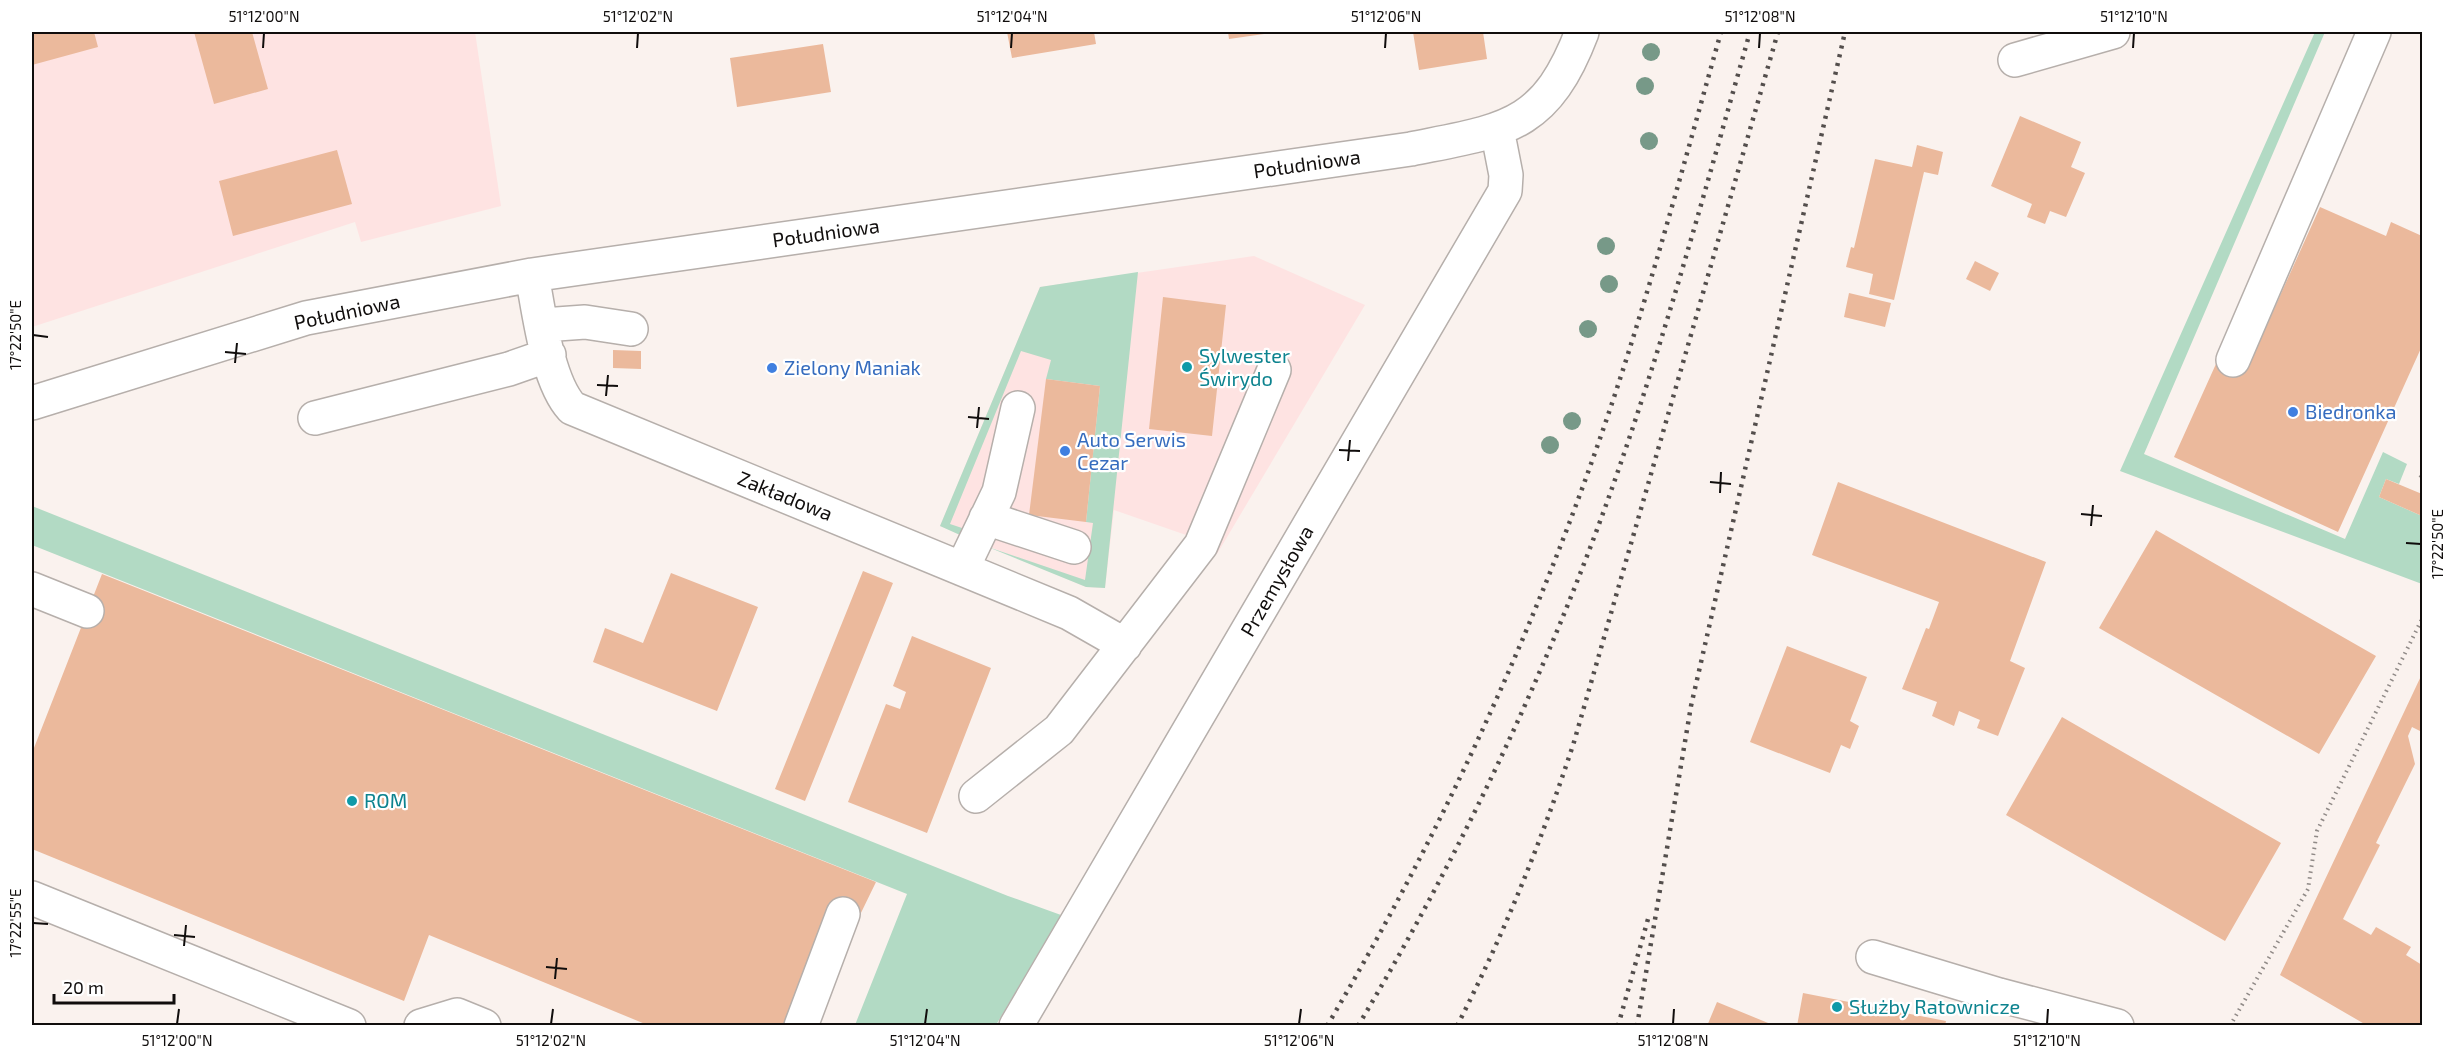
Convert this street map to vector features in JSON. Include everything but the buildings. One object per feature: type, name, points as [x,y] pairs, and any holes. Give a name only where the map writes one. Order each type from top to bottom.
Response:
[{"type":"street","name":"Południowa","points":[[32,403],[306,318],[532,275],[1411,149],[1497,129],[1517,122],[1550,94],[1564,75],[1582,32]]},
{"type":"street","points":[[2015,60],[2113,32]]},
{"type":"street","points":[[2233,360],[2374,32]]},
{"type":"street","name":"Przemysłowa","points":[[1016,1026],[1505,191],[1506,176],[1497,129]]},
{"type":"street","name":"Zakładowa","points":[[532,275],[554,380],[561,396],[572,408],[1070,614],[1125,645]]},
{"type":"street","points":[[315,418],[508,369],[546,340],[585,322],[631,328]]},
{"type":"street","points":[[976,796],[1059,730],[1201,545],[1274,370]]},
{"type":"street","points":[[962,569],[999,492],[1018,408]]},
{"type":"street","points":[[986,518],[1074,547]]},
{"type":"street","points":[[32,589],[87,611]]},
{"type":"street","points":[[32,898],[349,1026]]},
{"type":"street","points":[[801,1026],[843,914]]},
{"type":"street","points":[[1874,957],[1999,995],[2116,1026]]},
{"type":"street","points":[[421,1026],[457,1015],[484,1026]]},
{"type":"path","points":[[2230,1026],[2307,889],[2317,831],[2422,619]]},
{"type":"shaded area","points":[[32,32],[475,32],[501,206],[361,242],[355,222],[32,327]]},
{"type":"shaded area","points":[[1254,256],[1365,305],[1217,554],[1189,536],[1114,510],[1105,588],[1086,587],[940,526],[1040,287]]},
{"type":"green space","points":[[2315,32],[2325,32],[2144,454],[2345,539],[2383,452],[2407,464],[2399,484],[2386,479],[2379,497],[2422,516],[2422,584],[2120,471]]},
{"type":"green space","points":[[1138,272],[1105,588],[1086,587],[988,547],[1085,580],[1093,523],[1086,522],[1100,386],[1046,379],[1051,360],[1021,351],[950,524],[962,528],[960,535],[940,526],[1040,287]]},
{"type":"green space","points":[[32,506],[1008,896],[1061,915],[996,1025],[855,1025],[907,894],[32,545]]},
{"type":"railway","points":[[1327,1026],[1408,881],[1446,807],[1547,580],[1621,375],[1666,229],[1721,32]]},
{"type":"railway","points":[[1358,1026],[1394,965],[1461,840],[1522,712],[1577,582],[1623,456],[1662,336],[1750,32]]},
{"type":"railway","points":[[1457,1026],[1491,957],[1521,886],[1574,742],[1778,32]]},
{"type":"railway","points":[[1637,1026],[1691,706],[1845,32]]},
{"type":"railway","points":[[1618,1026],[1648,919]]},
{"type":"place","name":"Sylwester Świrydo","points":[[1187,367]]},
{"type":"place","name":"Zielony Maniak","points":[[772,368]]},
{"type":"place","name":"Biedronka","points":[[2293,412]]},
{"type":"place","name":"Auto Serwis Cezar","points":[[1065,451]]},
{"type":"place","name":"ROM","points":[[352,801]]},
{"type":"place","name":"Służby Ratownicze","points":[[1837,1007]]}]
